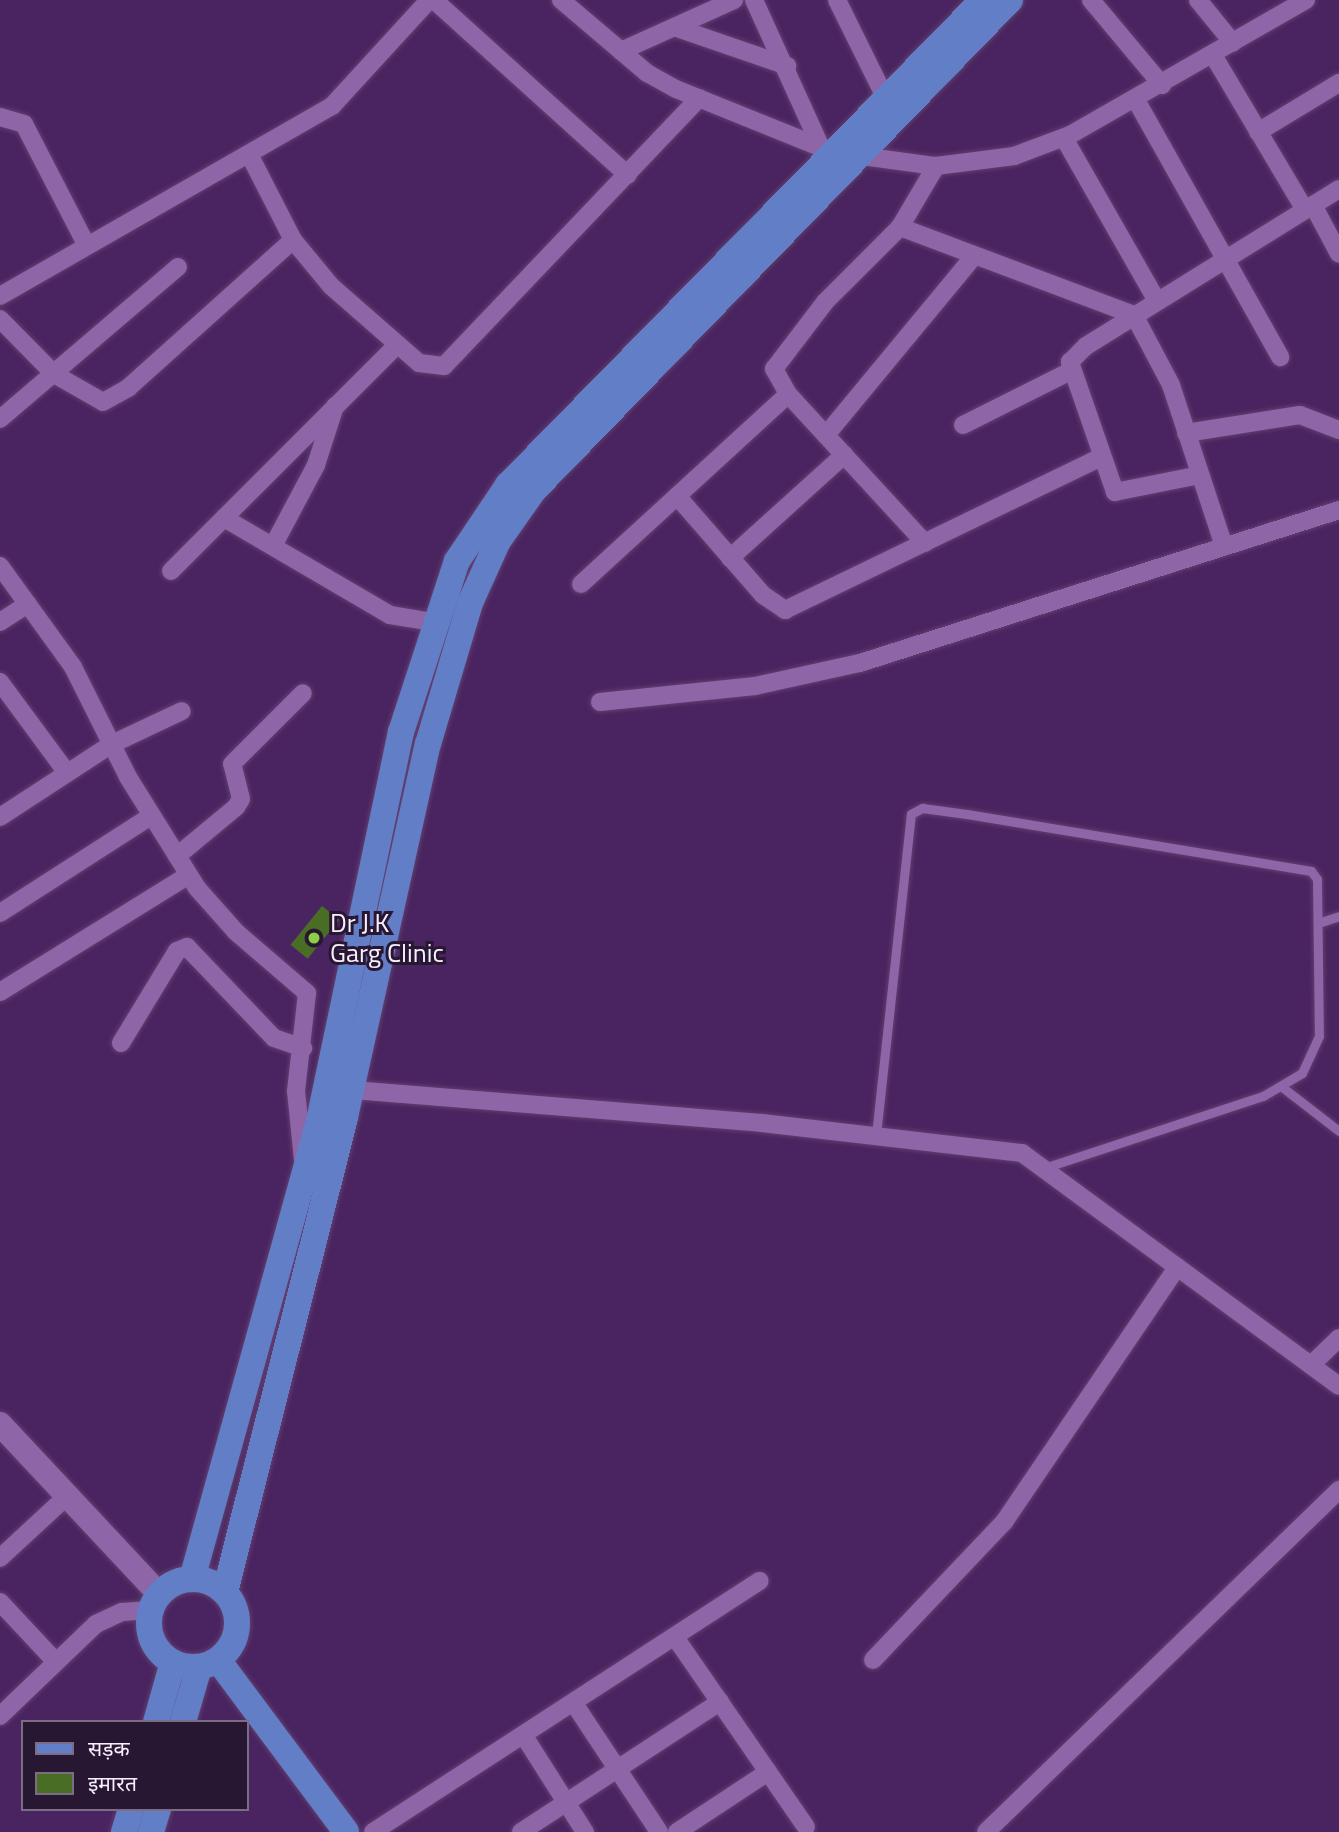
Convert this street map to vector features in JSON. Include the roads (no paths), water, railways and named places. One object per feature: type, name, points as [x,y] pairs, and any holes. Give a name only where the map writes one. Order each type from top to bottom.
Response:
[{"type":"main road","points":[[155,1602],[192,1578],[304,1174],[339,1088],[401,732],[431,629],[468,542],[508,485],[983,0]]},
{"type":"main road","points":[[157,1720],[197,1663],[237,1627],[225,1592],[339,1088],[453,654],[498,541],[534,490],[836,152],[1010,0]]},
{"type":"main road","points":[[0,1424],[155,1602],[154,1645],[197,1663],[247,1720]]},
{"type":"main road","points":[[192,1578],[225,1592]]},
{"type":"main road","points":[[183,1720],[197,1663]]},
{"type":"main road","points":[[248,1721],[346,1832]]},
{"type":"main road","points":[[124,1832],[130,1811]]},
{"type":"main road","points":[[151,1832],[157,1811]]},
{"type":"street","points":[[0,296],[85,242],[250,156],[359,83],[431,0],[628,175]]},
{"type":"street","points":[[561,0],[577,6],[647,73],[699,98],[836,152],[936,166],[1014,156],[1064,138],[1162,85],[1298,2]]},
{"type":"street","points":[[621,51],[734,0]]},
{"type":"street","points":[[754,0],[787,66],[836,152]]},
{"type":"street","points":[[837,0],[886,99]]},
{"type":"street","points":[[1091,0],[1162,85]]},
{"type":"street","points":[[1198,0],[1233,43]]},
{"type":"street","points":[[674,27],[787,66]]},
{"type":"street","points":[[1213,55],[1258,132],[1339,254]]},
{"type":"street","points":[[1258,132],[1339,83]]},
{"type":"street","points":[[250,156],[293,240],[352,308],[396,346],[431,366],[457,358],[699,98]]},
{"type":"street","points":[[1136,100],[1280,357]]},
{"type":"street","points":[[0,117],[24,124],[85,242]]},
{"type":"street","points":[[1064,138],[1157,301]]},
{"type":"street","points":[[925,543],[788,394],[774,369],[779,356],[900,227],[936,166]]},
{"type":"street","points":[[1200,475],[1120,495],[1100,458],[1071,371],[1076,354],[1339,188]]},
{"type":"street","points":[[900,227],[1134,316],[1158,355],[1223,543]]},
{"type":"street","points":[[0,319],[54,374],[91,400],[114,398],[293,240]]},
{"type":"street","points":[[826,435],[973,257]]},
{"type":"street","points":[[3,417],[178,267]]},
{"type":"street","points":[[171,571],[396,346]]},
{"type":"street","points":[[963,425],[1071,371]]},
{"type":"street","points":[[581,584],[788,394]]},
{"type":"street","points":[[273,546],[316,465],[336,404]]},
{"type":"street","points":[[1186,433],[1300,415],[1339,430]]},
{"type":"street","points":[[730,558],[844,455]]},
{"type":"street","points":[[677,496],[775,608],[785,610],[1100,458]]},
{"type":"street","points":[[600,702],[755,686],[860,663],[1223,543],[1339,510]]},
{"type":"street","points":[[224,517],[390,615],[431,629]]},
{"type":"street","points":[[2,571],[73,667],[151,816],[189,875],[236,932],[307,993],[303,1048],[296,1091],[304,1174]]},
{"type":"street","points":[[0,622],[28,604]]},
{"type":"street","points":[[0,682],[67,773]]},
{"type":"street","points":[[177,856],[236,807],[241,799],[232,764],[303,693]]},
{"type":"street","points":[[1,814],[111,744],[182,711]]},
{"type":"street","points":[[0,913],[151,816]]},
{"type":"street","points":[[0,992],[189,875]]},
{"type":"street","points":[[121,1043],[177,951],[187,947],[274,1038],[303,1048]]},
{"type":"street","points":[[339,1088],[996,1148],[1044,1168],[1339,1386]]},
{"type":"street","points":[[873,1660],[1004,1522],[1177,1267]]},
{"type":"street","points":[[1311,1365],[1339,1338]]},
{"type":"street","points":[[986,1832],[1339,1490]]},
{"type":"street","points":[[0,1558],[65,1497]]},
{"type":"street","points":[[373,1832],[677,1640],[760,1581]]},
{"type":"street","points":[[0,1602],[57,1661]]},
{"type":"street","points":[[0,1716],[96,1624],[122,1612],[155,1602]]},
{"type":"street","points":[[677,1640],[806,1827]]},
{"type":"street","points":[[521,1832],[720,1702]]},
{"type":"street","points":[[575,1705],[659,1832]]},
{"type":"street","points":[[524,1737],[585,1832]]},
{"type":"street","points":[[677,1832],[768,1772]]},
{"type":"lane","points":[[876,1135],[907,824],[922,808],[1297,866],[1317,879],[1319,1036],[1302,1073],[1282,1087],[1044,1168]]},
{"type":"lane","points":[[1318,923],[1339,916]]},
{"type":"lane","points":[[1282,1087],[1339,1131]]},
{"type":"place","name":"Dr J.K Garg Clinic","points":[[314,938]]}]
